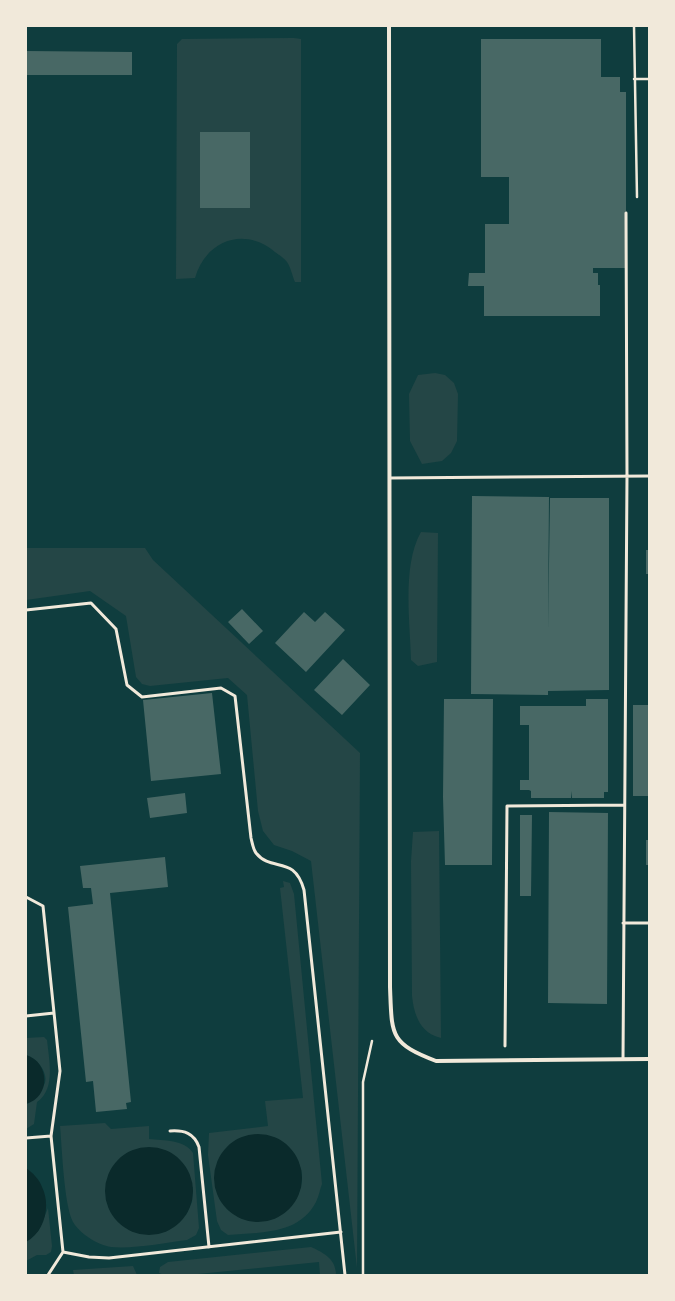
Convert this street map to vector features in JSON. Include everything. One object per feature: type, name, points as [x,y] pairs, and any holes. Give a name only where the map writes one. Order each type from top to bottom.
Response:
[{"type":"street","points":[[389,26],[390,987],[391,1018],[395,1034],[400,1042],[413,1052],[436,1061],[649,1059]]},
{"type":"lane","points":[[623,1059],[627,476],[626,213]]},
{"type":"lane","points":[[390,478],[649,476]]},
{"type":"lane","points":[[26,610],[91,603],[116,629],[127,685],[142,697],[221,688],[235,696],[251,838],[256,852],[266,860],[291,868],[300,876],[304,890],[345,1275]]},
{"type":"lane","points":[[505,1046],[507,806],[624,805]]},
{"type":"lane","points":[[26,897],[43,906],[60,1071],[51,1136],[63,1252],[48,1275]]},
{"type":"lane","points":[[624,923],[649,923]]},
{"type":"lane","points":[[26,1016],[54,1013]]},
{"type":"lane","points":[[170,1131],[184,1131],[190,1134],[196,1139],[199,1147],[209,1247]]},
{"type":"lane","points":[[26,1138],[51,1136]]},
{"type":"lane","points":[[63,1252],[89,1257],[109,1258],[341,1232]]},
{"type":"path","points":[[634,26],[637,196]]},
{"type":"path","points":[[634,79],[649,79]]},
{"type":"path","points":[[363,1275],[363,1082],[372,1041]]},
{"type":"shaded area","points":[[182,39],[301,39],[301,282],[295,282],[287,262],[275,252],[263,244],[251,240],[239,239],[228,241],[217,246],[208,254],[200,265],[195,278],[176,279],[177,44]]},
{"type":"shaded area","points":[[435,373],[445,375],[454,383],[458,394],[457,441],[451,453],[442,461],[422,464],[410,441],[409,394],[418,375]]},
{"type":"shaded area","points":[[421,532],[438,533],[437,662],[418,666],[411,660],[408,594],[411,561],[415,545]]},
{"type":"shaded area","points":[[26,548],[145,548],[153,560],[360,753],[357,1268],[311,861],[292,851],[274,845],[263,831],[258,811],[247,695],[228,678],[150,686],[142,684],[136,677],[126,616],[90,591],[26,600]]},
{"type":"shaded area","points":[[439,831],[441,1038],[434,1036],[423,1028],[414,1010],[412,996],[411,861],[413,832]]},
{"type":"shaded area","points":[[283,881],[290,883],[294,894],[322,1184],[316,1202],[309,1213],[300,1221],[278,1230],[228,1235],[221,1230],[217,1221],[208,1155],[209,1133],[268,1126],[265,1101],[303,1098],[280,888],[284,887]],"holes":[[[252,1135],[269,1136],[281,1143],[290,1151],[300,1167],[302,1175],[300,1191],[291,1206],[284,1213],[229,1211],[220,1200],[215,1187]]]},
{"type":"shaded area","points":[[44,1037],[47,1040],[50,1065],[49,1082],[47,1090],[37,1102],[34,1124],[26,1129],[26,1104],[29,1103],[44,1085],[45,1076],[44,1071],[38,1063],[26,1055],[26,1038]]},
{"type":"shaded area","points":[[26,1055],[34,1059],[40,1065],[44,1080],[40,1094],[34,1100],[26,1104]]},
{"type":"shaded area","points":[[105,1123],[111,1129],[149,1126],[149,1139],[179,1143],[189,1148],[193,1153],[199,1228],[196,1235],[187,1240],[139,1246],[111,1247],[101,1244],[80,1231],[73,1222],[67,1203],[60,1126]],"holes":[[[110,1172],[193,1187],[192,1202],[186,1215],[121,1224],[112,1212],[107,1193]]]},
{"type":"shaded area","points":[[258,1134],[275,1138],[289,1147],[298,1161],[302,1178],[298,1195],[289,1209],[275,1218],[258,1222],[241,1218],[227,1209],[218,1195],[214,1178],[218,1161],[227,1147],[241,1138]]},
{"type":"shaded area","points":[[149,1147],[166,1151],[180,1160],[189,1174],[193,1191],[189,1208],[180,1222],[166,1231],[149,1235],[132,1231],[118,1222],[109,1208],[105,1191],[109,1174],[118,1160],[132,1151]]},
{"type":"shaded area","points":[[26,1168],[39,1181],[42,1187],[45,1194],[46,1210],[42,1225],[38,1232],[33,1238],[26,1242]]},
{"type":"shaded area","points":[[48,1208],[52,1246],[51,1252],[46,1255],[37,1255],[26,1261],[26,1242],[39,1230]]},
{"type":"shaded area","points":[[311,1247],[325,1254],[332,1261],[336,1275],[320,1275],[319,1262],[188,1275],[164,1275],[159,1273],[160,1267],[168,1262]]},
{"type":"shaded area","points":[[133,1266],[137,1275],[74,1275],[73,1270]]},
{"type":"building","points":[[481,39],[601,39],[601,77],[620,77],[620,92],[626,92],[626,268],[593,268],[593,273],[598,273],[598,285],[600,285],[600,316],[484,316],[484,286],[468,286],[469,273],[485,273],[485,224],[509,224],[509,177],[481,177]]},
{"type":"building","points":[[26,51],[132,52],[132,75],[26,75]]},
{"type":"building","points":[[200,132],[250,132],[250,208],[200,208]]},
{"type":"building","points":[[472,496],[549,497],[548,630],[550,498],[609,498],[609,690],[548,691],[548,695],[471,694]]},
{"type":"building","points":[[646,550],[649,550],[649,574],[646,574]]},
{"type":"building","points":[[242,609],[263,631],[249,644],[228,622]]},
{"type":"building","points":[[304,612],[315,622],[325,612],[345,630],[306,672],[275,643]]},
{"type":"building","points":[[343,659],[370,685],[342,715],[314,690]]},
{"type":"building","points":[[212,693],[221,774],[151,781],[143,700]]},
{"type":"building","points":[[444,699],[493,699],[492,865],[445,865],[443,797]]},
{"type":"building","points":[[586,699],[608,699],[608,792],[604,792],[604,798],[572,798],[572,791],[571,798],[531,798],[531,791],[520,790],[520,780],[529,780],[529,725],[520,725],[520,706],[586,706]]},
{"type":"building","points":[[633,705],[649,705],[649,796],[633,796]]},
{"type":"building","points":[[185,793],[187,813],[150,818],[147,798]]},
{"type":"building","points":[[549,812],[608,813],[607,1004],[548,1003]]},
{"type":"building","points":[[520,815],[532,815],[531,896],[520,896]]},
{"type":"building","points":[[646,840],[649,840],[649,865],[646,865]]},
{"type":"building","points":[[165,857],[168,887],[110,893],[131,1102],[126,1103],[127,1109],[96,1112],[93,1081],[86,1082],[68,907],[93,904],[91,888],[83,888],[80,866]]}]
